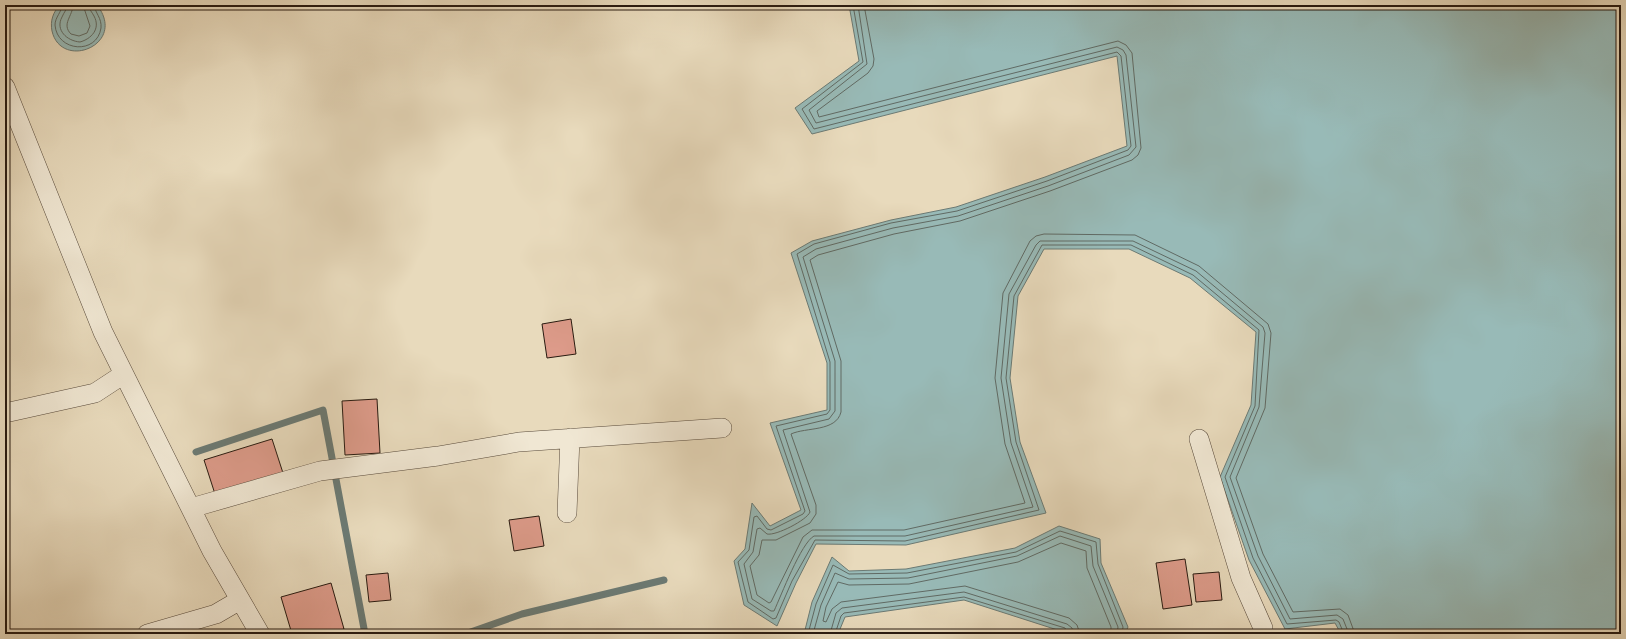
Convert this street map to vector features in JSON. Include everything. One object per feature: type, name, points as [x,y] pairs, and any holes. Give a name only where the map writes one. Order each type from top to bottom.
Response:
[{"type":"street","points":[[5,87],[94,310],[212,551],[260,634]]},
{"type":"street","points":[[5,413],[95,393],[124,374]]},
{"type":"street","points":[[191,508],[314,473],[438,456],[518,442],[722,428]]},
{"type":"street","points":[[567,513],[570,438]]},
{"type":"street","points":[[1199,439],[1241,578],[1263,628],[1263,634]]},
{"type":"street","points":[[147,634],[216,614],[240,600]]},
{"type":"water","points":[[60,5],[97,5],[104,19],[104,32],[99,41],[90,48],[78,51],[67,49],[58,43],[52,31],[51,24],[54,14]]},
{"type":"water","points":[[849,5],[1621,5],[1621,634],[1341,634],[1335,623],[1285,629],[1249,560],[1220,477],[1251,405],[1256,332],[1190,278],[1129,249],[1044,249],[1018,296],[1010,378],[1020,442],[1046,513],[906,545],[816,544],[796,583],[777,626],[744,605],[734,561],[745,549],[752,503],[770,526],[801,510],[770,423],[827,410],[827,363],[791,253],[812,241],[891,220],[956,207],[1045,177],[1127,146],[1117,56],[812,134],[795,108],[859,61]]},
{"type":"water","points":[[1059,526],[1100,539],[1101,563],[1128,627],[1125,634],[1070,634],[964,600],[845,617],[838,634],[804,634],[812,602],[832,557],[849,571],[906,569],[1015,548]]},
{"type":"building","points":[[571,319],[576,354],[547,358],[542,324]]},
{"type":"building","points":[[377,399],[380,453],[345,455],[342,401]]},
{"type":"building","points":[[272,439],[283,473],[215,494],[204,460]]},
{"type":"building","points":[[539,516],[544,546],[514,551],[509,520]]},
{"type":"building","points":[[1185,559],[1192,605],[1163,609],[1156,563]]},
{"type":"building","points":[[1219,572],[1222,600],[1196,602],[1193,574]]},
{"type":"building","points":[[388,573],[391,600],[369,602],[366,575]]},
{"type":"building","points":[[331,583],[344,629],[328,634],[292,634],[281,597]]},
{"type":"waterway","points":[[196,452],[323,410],[365,634]]},
{"type":"waterway","points":[[465,634],[522,614],[664,580]]}]
